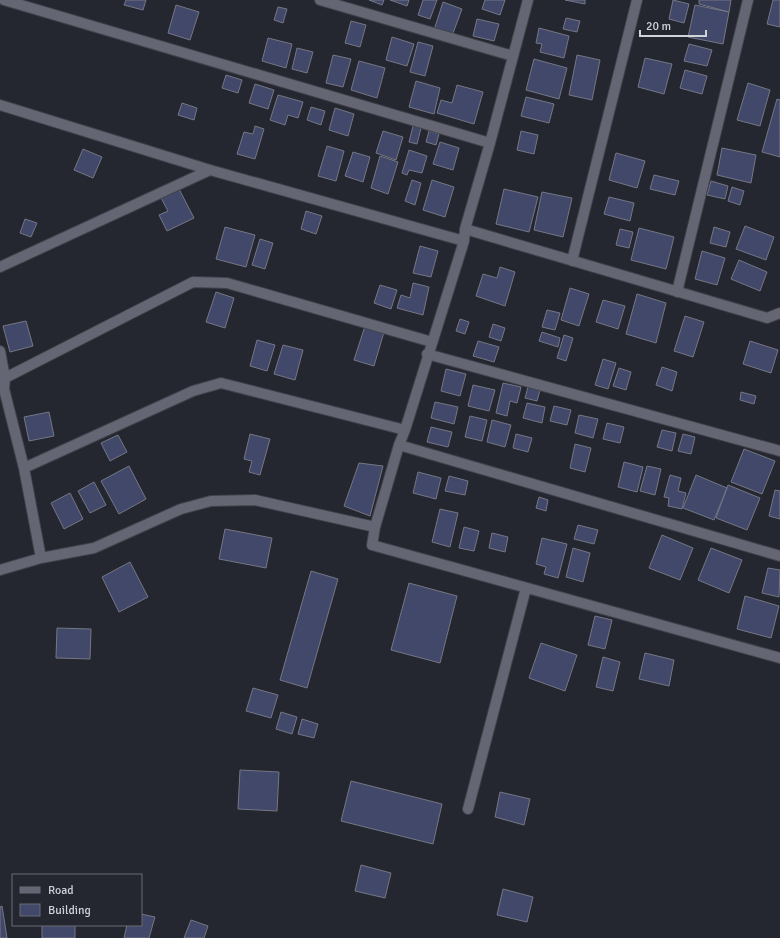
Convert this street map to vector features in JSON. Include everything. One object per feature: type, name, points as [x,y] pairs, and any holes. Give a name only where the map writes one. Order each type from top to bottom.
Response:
[{"type":"street","points":[[4,0],[490,143]]},
{"type":"street","points":[[320,0],[513,56]]},
{"type":"street","points":[[528,0],[490,143],[465,229],[464,241],[427,354],[405,430],[398,445],[375,527],[372,545],[780,658]]},
{"type":"street","points":[[572,261],[637,0]]},
{"type":"street","points":[[677,292],[748,0]]},
{"type":"street","points":[[0,105],[210,170],[464,241]]},
{"type":"street","points":[[0,267],[210,170]]},
{"type":"street","points":[[465,229],[766,318],[780,314]]},
{"type":"street","points":[[5,378],[193,282],[226,283],[432,342]]},
{"type":"street","points":[[0,351],[5,378],[2,390],[24,468],[41,558]]},
{"type":"street","points":[[427,354],[780,451]]},
{"type":"street","points":[[24,468],[193,391],[221,383],[405,430]]},
{"type":"street","points":[[398,445],[780,556]]},
{"type":"street","points":[[0,570],[41,558],[94,548],[181,509],[211,501],[255,500],[375,527]]},
{"type":"street","points":[[468,809],[526,588]]},
{"type":"building","points":[[126,0],[146,0],[143,10],[124,5]]},
{"type":"building","points":[[369,0],[384,0],[382,5]]},
{"type":"building","points":[[390,0],[409,0],[407,6]]},
{"type":"building","points":[[423,0],[437,0],[430,19],[418,15]]},
{"type":"building","points":[[485,0],[505,0],[500,15],[482,9]]},
{"type":"building","points":[[565,0],[585,0],[585,4]]},
{"type":"building","points":[[673,0],[689,4],[684,23],[669,19]]},
{"type":"building","points":[[699,0],[731,0],[729,12],[699,4]]},
{"type":"building","points":[[773,0],[780,0],[780,27],[767,24]]},
{"type":"building","points":[[443,2],[462,9],[452,36],[434,30]]},
{"type":"building","points":[[176,5],[199,12],[190,40],[168,33]]},
{"type":"building","points":[[695,5],[729,12],[723,44],[688,37]]},
{"type":"building","points":[[278,7],[287,9],[283,23],[274,20]]},
{"type":"building","points":[[566,18],[580,21],[577,32],[563,29]]},
{"type":"building","points":[[477,19],[499,24],[494,41],[473,36]]},
{"type":"building","points":[[351,21],[366,25],[360,47],[345,43]]},
{"type":"building","points":[[539,28],[569,36],[564,58],[540,52],[542,44],[536,43]]},
{"type":"building","points":[[392,37],[414,44],[407,66],[386,60]]},
{"type":"building","points":[[268,38],[292,44],[286,68],[262,61]]},
{"type":"building","points":[[418,42],[433,46],[425,76],[410,72]]},
{"type":"building","points":[[689,44],[712,50],[707,66],[684,61]]},
{"type":"building","points":[[297,48],[313,52],[307,73],[292,69]]},
{"type":"building","points":[[333,55],[351,59],[343,87],[326,83]]},
{"type":"building","points":[[577,55],[600,60],[592,100],[569,95]]},
{"type":"building","points":[[645,58],[672,64],[664,94],[638,87]]},
{"type":"building","points":[[534,59],[567,68],[559,99],[526,90]]},
{"type":"building","points":[[359,61],[385,68],[377,98],[351,90]]},
{"type":"building","points":[[685,70],[707,76],[702,94],[680,88]]},
{"type":"building","points":[[226,75],[242,80],[238,93],[222,88]]},
{"type":"building","points":[[416,81],[440,88],[434,114],[409,107]]},
{"type":"building","points":[[748,83],[770,90],[760,126],[737,120]]},
{"type":"building","points":[[255,84],[274,90],[268,109],[249,103]]},
{"type":"building","points":[[457,85],[483,92],[474,124],[437,113],[441,100],[452,103]]},
{"type":"building","points":[[278,95],[303,102],[298,118],[288,115],[285,125],[270,120]]},
{"type":"building","points":[[526,97],[554,104],[549,123],[521,116]]},
{"type":"building","points":[[777,99],[780,100],[780,157],[762,152]]},
{"type":"building","points":[[182,103],[197,108],[194,120],[178,115]]},
{"type":"building","points":[[311,107],[325,111],[321,125],[307,120]]},
{"type":"building","points":[[335,108],[354,114],[348,136],[329,130]]},
{"type":"building","points":[[255,126],[264,129],[255,159],[237,154],[244,132],[253,134]]},
{"type":"building","points":[[413,126],[421,128],[417,144],[409,142]]},
{"type":"building","points":[[383,131],[403,137],[396,160],[376,153]]},
{"type":"building","points":[[429,131],[439,134],[436,145],[426,142]]},
{"type":"building","points":[[521,131],[538,135],[534,154],[517,150]]},
{"type":"building","points":[[440,142],[459,148],[453,170],[433,164]]},
{"type":"building","points":[[327,146],[344,151],[336,181],[318,176]]},
{"type":"building","points":[[722,148],[756,155],[751,183],[717,175]]},
{"type":"building","points":[[83,149],[102,157],[93,178],[74,170]]},
{"type":"building","points":[[409,150],[427,156],[422,173],[409,170],[407,175],[402,173]]},
{"type":"building","points":[[353,152],[370,157],[363,182],[345,176]]},
{"type":"building","points":[[616,153],[645,161],[637,188],[609,180]]},
{"type":"building","points":[[380,156],[398,162],[388,194],[371,188]]},
{"type":"building","points":[[654,175],[679,181],[675,195],[650,189]]},
{"type":"building","points":[[412,180],[421,183],[415,205],[405,201]]},
{"type":"building","points":[[432,180],[454,187],[445,217],[423,210]]},
{"type":"building","points":[[711,181],[728,186],[725,199],[707,195]]},
{"type":"building","points":[[178,187],[194,218],[167,231],[159,215],[168,211],[160,196]]},
{"type":"building","points":[[732,187],[744,191],[740,205],[728,201]]},
{"type":"building","points":[[504,189],[538,197],[529,232],[496,224]]},
{"type":"building","points":[[542,192],[572,198],[563,237],[534,230]]},
{"type":"building","points":[[609,197],[634,203],[630,221],[604,214]]},
{"type":"building","points":[[306,211],[322,216],[316,234],[301,229]]},
{"type":"building","points":[[25,219],[37,223],[31,237],[20,233]]},
{"type":"building","points":[[745,226],[774,237],[766,260],[736,249]]},
{"type":"building","points":[[225,227],[255,235],[246,267],[216,259]]},
{"type":"building","points":[[714,227],[730,232],[726,247],[710,243]]},
{"type":"building","points":[[639,228],[674,237],[666,269],[631,260]]},
{"type":"building","points":[[620,229],[633,232],[629,248],[616,245]]},
{"type":"building","points":[[260,239],[273,243],[265,269],[252,265]]},
{"type":"building","points":[[420,246],[438,251],[431,277],[413,273]]},
{"type":"building","points":[[702,251],[725,258],[717,285],[695,279]]},
{"type":"building","points":[[739,260],[767,272],[760,291],[731,279]]},
{"type":"building","points":[[500,267],[515,272],[505,306],[476,296],[483,274],[497,278]]},
{"type":"building","points":[[413,283],[429,287],[423,315],[397,308],[401,295],[410,298]]},
{"type":"building","points":[[380,285],[397,290],[391,309],[374,303]]},
{"type":"building","points":[[570,288],[589,294],[579,326],[561,320]]},
{"type":"building","points":[[216,292],[234,298],[225,328],[206,322]]},
{"type":"building","points":[[637,294],[666,303],[656,343],[626,334]]},
{"type":"building","points":[[603,300],[625,306],[618,329],[596,322]]},
{"type":"building","points":[[547,310],[560,313],[555,330],[542,327]]},
{"type":"building","points":[[685,316],[704,322],[693,357],[674,351]]},
{"type":"building","points":[[460,319],[469,322],[465,334],[456,331]]},
{"type":"building","points":[[26,321],[33,346],[10,352],[3,326]]},
{"type":"building","points":[[493,324],[505,328],[501,341],[489,337]]},
{"type":"building","points":[[365,326],[384,332],[374,366],[354,360]]},
{"type":"building","points":[[542,332],[560,338],[558,347],[539,341]]},
{"type":"building","points":[[564,335],[573,338],[566,361],[557,358]]},
{"type":"building","points":[[257,340],[275,345],[267,371],[250,366]]},
{"type":"building","points":[[478,341],[499,347],[494,362],[473,356]]},
{"type":"building","points":[[750,341],[778,350],[771,373],[743,364]]},
{"type":"building","points":[[283,345],[303,350],[295,380],[274,374]]},
{"type":"building","points":[[603,359],[616,363],[608,389],[595,385]]},
{"type":"building","points":[[662,367],[677,372],[672,391],[656,385]]},
{"type":"building","points":[[619,368],[631,372],[626,390],[613,386]]},
{"type":"building","points":[[446,369],[466,374],[460,396],[441,391]]},
{"type":"building","points":[[503,383],[521,387],[517,403],[510,401],[507,416],[496,413]]},
{"type":"building","points":[[473,385],[495,390],[489,411],[468,406]]},
{"type":"building","points":[[528,387],[540,390],[537,401],[525,398]]},
{"type":"building","points":[[741,392],[756,396],[754,404],[740,400]]},
{"type":"building","points":[[435,402],[458,407],[454,424],[431,418]]},
{"type":"building","points":[[527,403],[545,407],[542,423],[523,418]]},
{"type":"building","points":[[554,406],[571,410],[567,425],[550,421]]},
{"type":"building","points":[[49,412],[54,436],[29,441],[24,417]]},
{"type":"building","points":[[579,415],[598,419],[593,438],[575,433]]},
{"type":"building","points":[[470,416],[487,420],[482,441],[465,437]]},
{"type":"building","points":[[492,420],[511,425],[505,447],[487,442]]},
{"type":"building","points":[[607,423],[624,427],[620,443],[603,439]]},
{"type":"building","points":[[431,427],[452,432],[448,447],[427,442]]},
{"type":"building","points":[[662,430],[676,433],[672,451],[657,447]]},
{"type":"building","points":[[250,434],[270,439],[260,475],[249,472],[252,461],[244,459]]},
{"type":"building","points":[[516,434],[532,438],[528,452],[513,448]]},
{"type":"building","points":[[683,434],[695,437],[691,454],[678,451]]},
{"type":"building","points":[[118,435],[127,452],[110,461],[101,443]]},
{"type":"building","points":[[575,444],[591,448],[585,472],[570,468]]},
{"type":"building","points":[[744,449],[775,461],[762,494],[731,482]]},
{"type":"building","points":[[624,462],[643,467],[637,492],[618,487]]},
{"type":"building","points":[[359,463],[383,466],[370,516],[344,506]]},
{"type":"building","points":[[129,466],[146,499],[119,514],[101,481]]},
{"type":"building","points":[[647,466],[661,469],[655,495],[640,491]]},
{"type":"building","points":[[418,472],[441,478],[436,499],[413,493]]},
{"type":"building","points":[[670,475],[681,478],[678,491],[686,493],[682,509],[668,506],[669,498],[664,497]]},
{"type":"building","points":[[696,475],[727,488],[714,520],[683,508]]},
{"type":"building","points":[[449,476],[468,481],[465,495],[445,491]]},
{"type":"building","points":[[94,482],[106,505],[90,513],[78,491]]},
{"type":"building","points":[[728,485],[760,498],[747,530],[716,518]]},
{"type":"building","points":[[775,490],[780,491],[780,519],[769,516]]},
{"type":"building","points":[[70,493],[83,519],[64,529],[51,503]]},
{"type":"building","points":[[539,497],[548,500],[546,511],[536,508]]},
{"type":"building","points":[[440,509],[458,513],[450,547],[432,542]]},
{"type":"building","points":[[578,525],[598,530],[594,544],[574,539]]},
{"type":"building","points":[[464,527],[479,531],[474,551],[459,548]]},
{"type":"building","points":[[225,529],[272,538],[266,568],[219,559]]},
{"type":"building","points":[[492,533],[508,537],[505,552],[489,548]]},
{"type":"building","points":[[662,535],[693,548],[680,580],[649,568]]},
{"type":"building","points":[[542,538],[567,544],[558,578],[544,574],[546,567],[536,564]]},
{"type":"building","points":[[573,548],[590,553],[583,582],[566,577]]},
{"type":"building","points":[[711,548],[742,560],[729,593],[698,580]]},
{"type":"building","points":[[130,562],[148,597],[119,612],[102,577]]},
{"type":"building","points":[[768,568],[780,570],[779,597],[762,593]]},
{"type":"building","points":[[311,571],[338,579],[307,688],[280,680]]},
{"type":"building","points":[[409,583],[457,596],[440,663],[391,650]]},
{"type":"building","points":[[745,596],[779,606],[771,638],[737,629]]},
{"type":"building","points":[[595,616],[612,620],[605,649],[588,645]]},
{"type":"building","points":[[57,628],[91,629],[90,659],[56,658]]},
{"type":"building","points":[[541,643],[577,655],[565,691],[529,678]]},
{"type":"building","points":[[645,653],[674,660],[669,686],[639,679]]},
{"type":"building","points":[[603,657],[620,662],[613,691],[596,687]]},
{"type":"building","points":[[253,688],[278,695],[271,718],[246,711]]},
{"type":"building","points":[[281,712],[297,717],[292,734],[276,729]]},
{"type":"building","points":[[302,719],[318,724],[314,738],[298,734]]},
{"type":"building","points":[[240,770],[279,772],[277,811],[238,809]]},
{"type":"building","points":[[351,781],[442,804],[433,844],[341,821]]},
{"type":"building","points":[[500,792],[530,799],[524,825],[495,817]]},
{"type":"building","points":[[361,865],[391,873],[385,898],[355,891]]},
{"type":"building","points":[[503,889],[533,897],[527,922],[497,915]]},
{"type":"building","points":[[2,906],[7,938],[0,938],[0,907]]},
{"type":"building","points":[[142,914],[155,917],[149,938],[124,938],[127,926],[142,926]]},
{"type":"building","points":[[191,920],[208,926],[204,938],[184,938]]},
{"type":"building","points":[[42,926],[75,926],[75,938],[42,938]]}]
